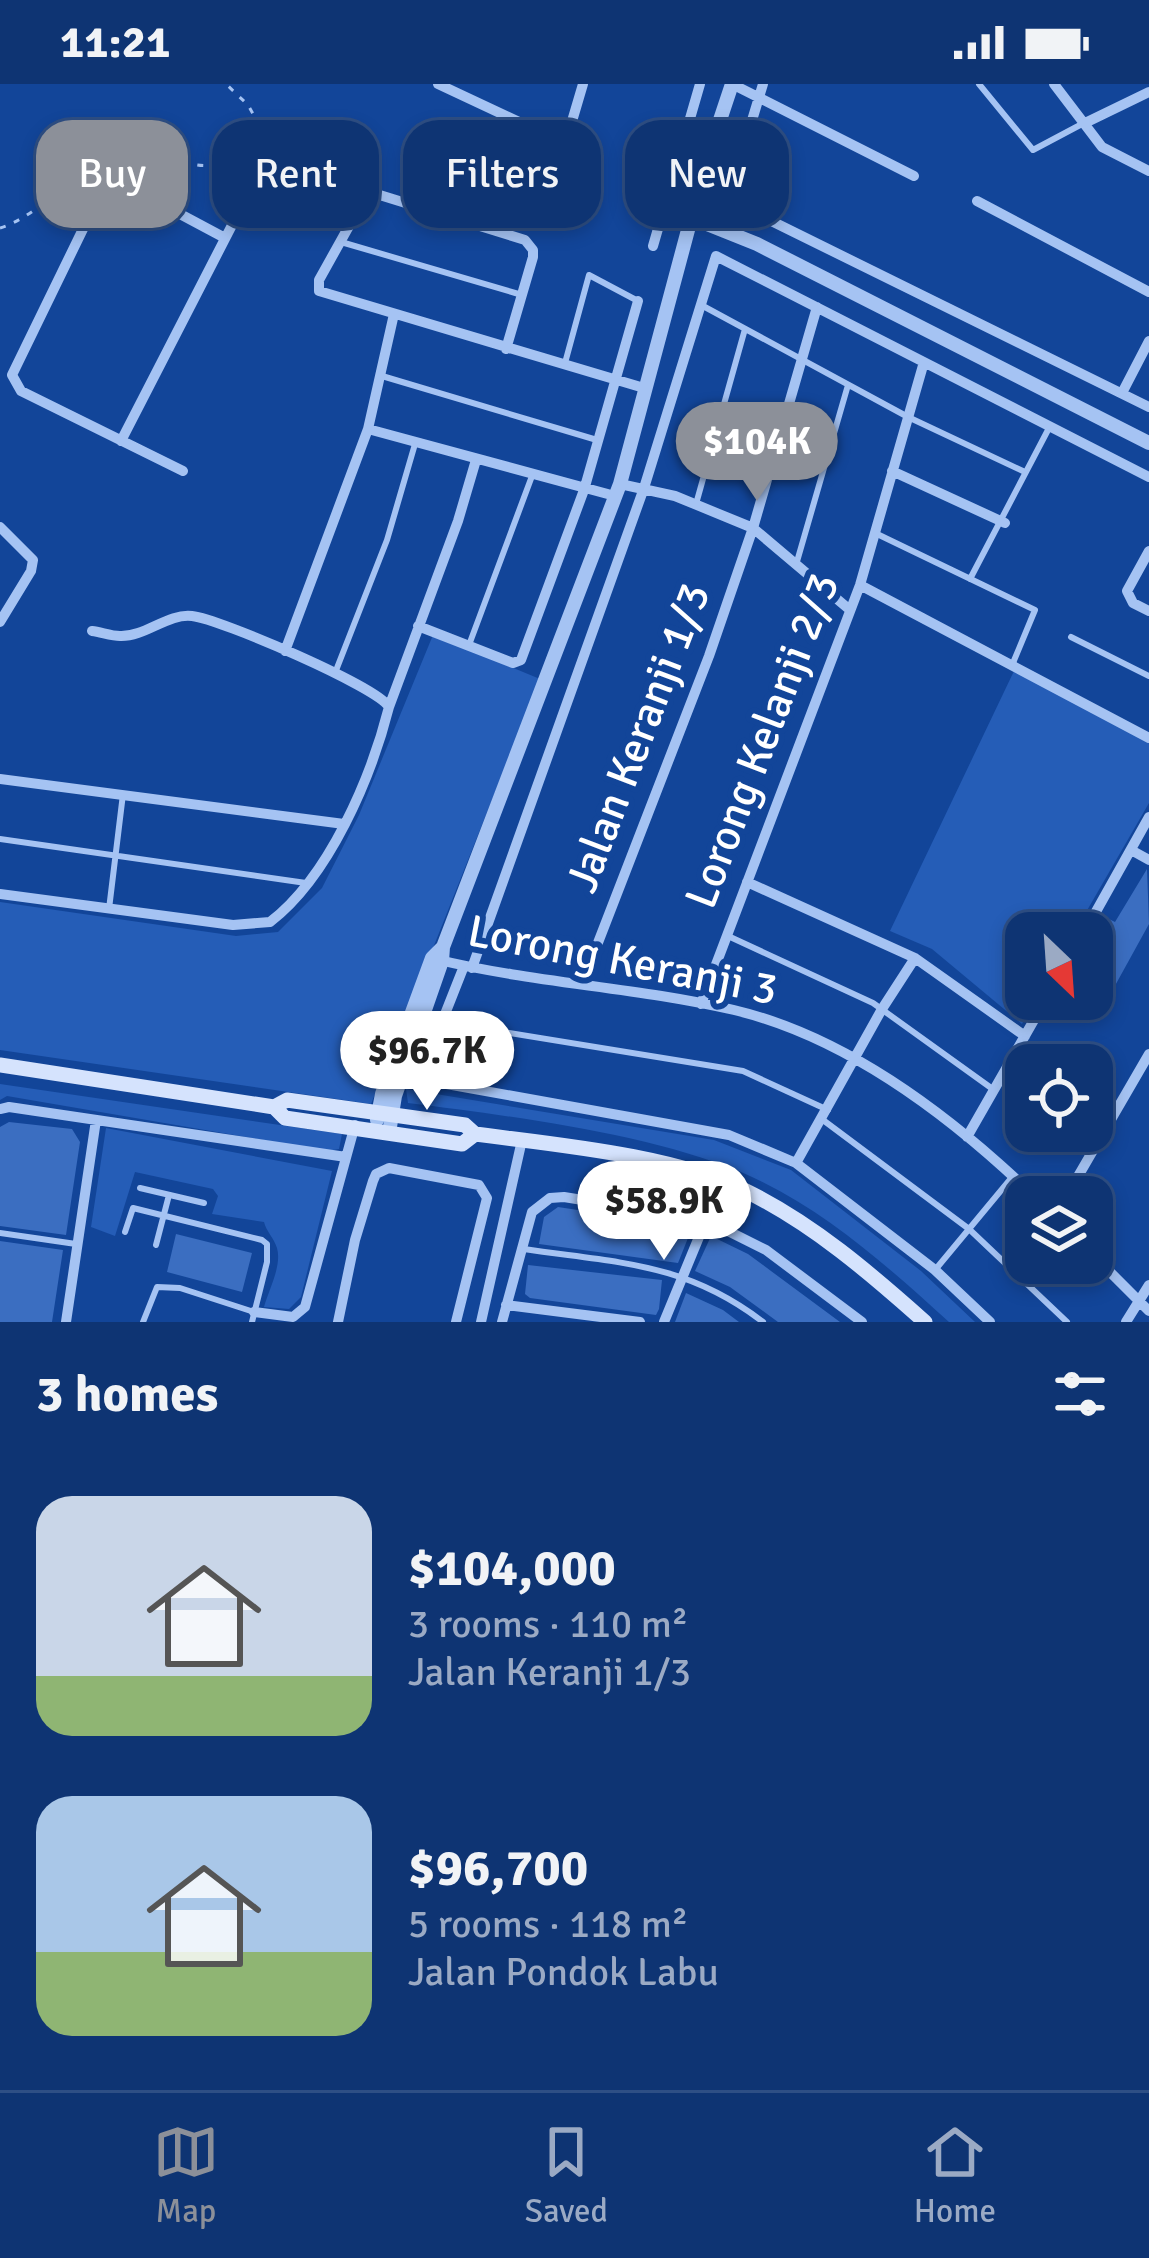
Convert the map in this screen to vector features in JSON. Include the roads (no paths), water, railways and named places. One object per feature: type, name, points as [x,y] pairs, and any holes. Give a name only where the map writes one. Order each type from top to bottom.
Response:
[{"type":"main road","points":[[0,1064],[274,1107],[285,1118],[355,1129],[462,1144],[475,1134]]},
{"type":"main road","points":[[274,1107],[287,1100],[465,1125],[475,1134],[692,1170],[746,1191],[816,1232],[925,1322]]},
{"type":"street","points":[[438,84],[515,120]]},
{"type":"street","points":[[573,120],[583,84]]},
{"type":"street","points":[[690,120],[700,84]]},
{"type":"street","points":[[720,120],[732,84],[914,176]]},
{"type":"street","points":[[764,84],[740,160],[738,192],[749,210],[1149,407]]},
{"type":"street","points":[[1054,84],[1102,147],[1149,171]]},
{"type":"street","points":[[1085,123],[1149,92]]},
{"type":"street","points":[[183,471],[21,391],[12,375],[109,184],[120,182],[225,238]]},
{"type":"street","points":[[379,195],[524,240],[533,250],[506,349]]},
{"type":"street","points":[[977,201],[1149,292]]},
{"type":"street","points":[[121,442],[230,228]]},
{"type":"street","points":[[348,228],[319,280],[319,291],[644,388]]},
{"type":"street","points":[[653,246],[658,228]]},
{"type":"street","points":[[382,1132],[439,955],[617,490],[689,228]]},
{"type":"street","points":[[716,228],[777,254],[1149,443]]},
{"type":"street","points":[[419,1080],[468,967],[644,488],[716,256],[1149,477]]},
{"type":"street","points":[[418,626],[513,663],[521,660],[584,490],[638,301]]},
{"type":"street","name":"Jalan Keranji 1/3","points":[[582,984],[710,656],[817,307]]},
{"type":"street","points":[[285,652],[368,429],[394,314]]},
{"type":"street","points":[[1122,393],[1149,341]]},
{"type":"street","name":"Lorong Kelanji 2/3","points":[[701,1004],[860,585],[924,362]]},
{"type":"street","points":[[368,429],[584,490],[644,488],[696,504],[753,528],[850,610]]},
{"type":"street","points":[[0,894],[254,925],[276,917],[310,884],[344,824],[382,733],[476,460]]},
{"type":"street","points":[[892,471],[1002,522]]},
{"type":"street","points":[[0,527],[33,560],[0,622]]},
{"type":"street","points":[[1149,551],[1127,591],[1133,603],[1149,611]]},
{"type":"street","points":[[860,585],[1149,738]]},
{"type":"street","points":[[92,631],[121,637],[176,617],[201,618],[335,673],[377,694],[388,707]]},
{"type":"street","points":[[0,779],[344,824]]},
{"type":"street","points":[[1096,912],[1149,818]]},
{"type":"street","points":[[1131,850],[1149,860]]},
{"type":"street","points":[[747,881],[915,958],[1024,1036]]},
{"type":"street","points":[[385,1114],[402,1076],[439,955]]},
{"type":"street","name":"Lorong Keranji 3","points":[[439,955],[468,967],[701,1004],[776,1022],[854,1057],[967,1137],[1013,1176]]},
{"type":"street","points":[[796,1163],[915,958]]},
{"type":"street","points":[[967,1137],[1034,1020]]},
{"type":"street","points":[[1078,1176],[1149,1054]]},
{"type":"street","points":[[402,1076],[711,1129],[796,1163],[934,1270],[990,1322]]},
{"type":"street","points":[[0,1109],[346,1157]]},
{"type":"street","points":[[253,1317],[293,1317],[301,1311],[358,1110]]},
{"type":"street","points":[[65,1322],[96,1120]]},
{"type":"street","points":[[484,1322],[522,1140]]},
{"type":"street","points":[[338,1322],[373,1181],[389,1168],[479,1185],[487,1198],[456,1322]]},
{"type":"street","points":[[502,1322],[532,1212],[550,1198],[564,1197],[706,1220],[766,1250],[862,1322]]},
{"type":"street","points":[[664,1322],[706,1220]]},
{"type":"street","points":[[326,1233],[355,1240]]},
{"type":"street","points":[[1113,1275],[1144,1306]]},
{"type":"street","points":[[1126,1322],[1144,1306],[1149,1285]]},
{"type":"street","points":[[506,1305],[640,1322]]},
{"type":"lane","points":[[979,84],[1033,150],[1085,123]]},
{"type":"lane","points":[[340,242],[522,295]]},
{"type":"lane","points":[[564,366],[589,275],[638,301]]},
{"type":"lane","points":[[701,305],[908,417],[1025,472]]},
{"type":"lane","points":[[696,504],[745,329]]},
{"type":"lane","points":[[381,376],[598,440]]},
{"type":"lane","points":[[796,565],[848,385]]},
{"type":"lane","points":[[970,579],[1050,426]]},
{"type":"lane","points":[[335,673],[387,540],[416,443]]},
{"type":"lane","points":[[469,645],[532,476]]},
{"type":"lane","points":[[874,533],[1034,610],[1013,663]]},
{"type":"lane","points":[[1071,637],[1149,676]]},
{"type":"lane","points":[[109,909],[123,794]]},
{"type":"lane","points":[[0,839],[310,884]]},
{"type":"lane","points":[[727,936],[882,1009],[994,1090]]},
{"type":"lane","points":[[442,1022],[743,1071],[826,1115],[969,1229],[1067,1322]]},
{"type":"lane","points":[[934,1270],[1005,1186]]},
{"type":"lane","points":[[140,1188],[204,1203]]},
{"type":"lane","points":[[156,1245],[169,1195]]},
{"type":"lane","points":[[125,1232],[133,1208],[253,1236],[267,1244],[253,1317],[180,1288],[158,1287],[142,1322]]},
{"type":"lane","points":[[0,1233],[76,1244]]},
{"type":"lane","points":[[520,1248],[684,1276],[734,1300],[763,1322]]}]
